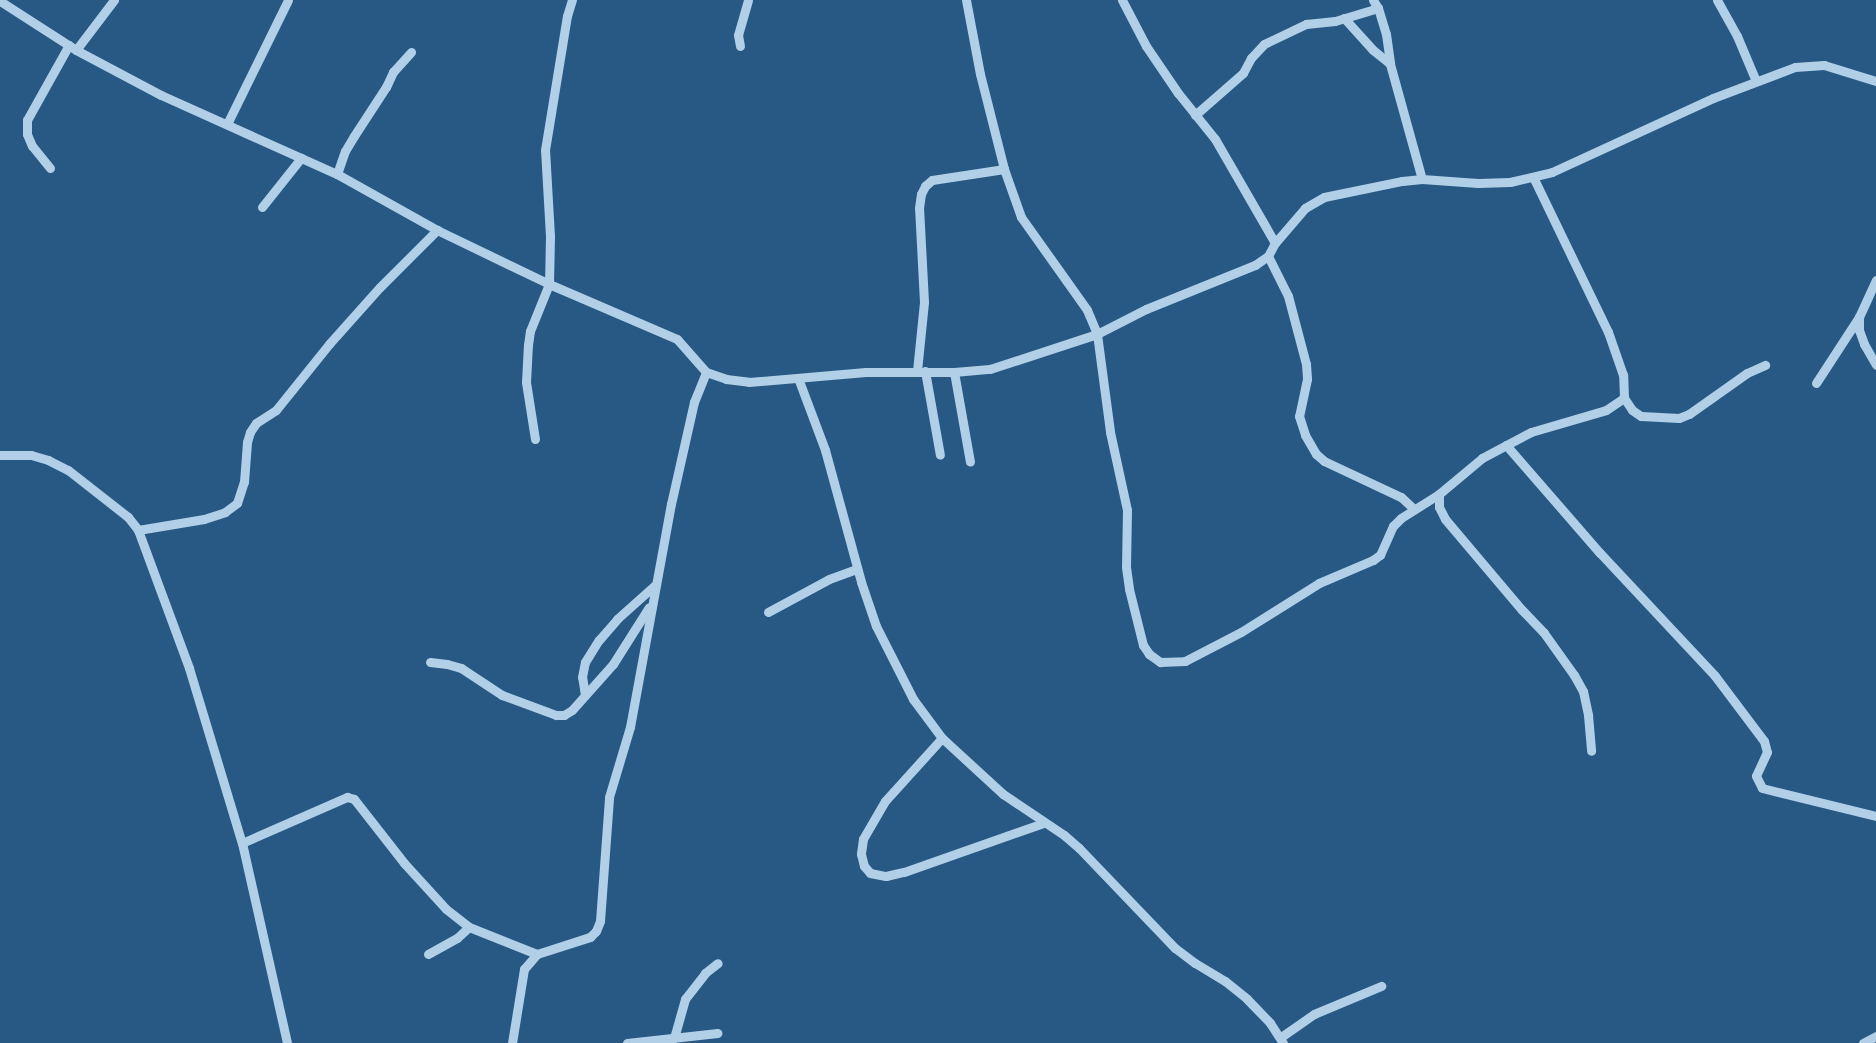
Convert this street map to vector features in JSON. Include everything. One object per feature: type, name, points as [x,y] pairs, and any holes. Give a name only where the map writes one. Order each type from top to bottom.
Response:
[{"type":"street","points":[[50,168],[32,146],[27,134],[26,120],[73,48],[114,0]]},
{"type":"street","points":[[227,124],[288,0]]},
{"type":"street","points":[[535,439],[526,382],[528,345],[536,315],[549,284],[550,236],[545,150],[556,78],[572,0]]},
{"type":"street","points":[[740,46],[738,34],[748,0]]},
{"type":"street","points":[[966,0],[980,74],[1004,169],[1021,217],[1087,310],[1097,334],[1112,440],[1128,510],[1126,567],[1129,589],[1143,645],[1149,654],[1160,662],[1185,661],[1241,632],[1319,584],[1373,560],[1380,555],[1393,526],[1414,509],[1439,494],[1482,458],[1531,432],[1606,410],[1624,398]]},
{"type":"street","points":[[1122,0],[1146,46],[1215,139],[1275,244]]},
{"type":"street","points":[[1717,0],[1737,36],[1756,81]]},
{"type":"street","points":[[0,1],[73,48],[161,95],[337,174],[437,230],[549,284],[677,339],[706,372],[726,379],[749,382],[921,371],[954,372],[990,369],[1097,334],[1146,308],[1239,273],[1268,256],[1275,244],[1306,208],[1324,197],[1422,179],[1478,183],[1510,182],[1552,172],[1672,116],[1795,67],[1824,65],[1876,82]]},
{"type":"street","points":[[1196,115],[1243,73],[1251,58],[1264,44],[1306,24],[1344,18],[1376,4],[1386,34],[1390,64],[1422,179]]},
{"type":"street","points":[[1344,18],[1373,50],[1390,64]]},
{"type":"street","points":[[337,174],[345,151],[354,136],[386,88],[393,72],[411,52]]},
{"type":"street","points":[[262,207],[301,158]]},
{"type":"street","points":[[940,455],[921,371],[924,302],[919,208],[921,194],[925,186],[932,180],[1004,169]]},
{"type":"street","points":[[1533,177],[1608,332],[1623,375],[1624,398],[1632,410],[1641,416],[1679,418],[1689,414],[1747,373],[1765,365]]},
{"type":"street","points":[[138,530],[204,519],[225,512],[237,503],[244,482],[247,442],[250,432],[256,423],[276,410],[329,344],[437,230]]},
{"type":"street","points":[[1268,256],[1288,296],[1308,371],[1299,416],[1305,435],[1316,454],[1324,461],[1400,497],[1414,509]]},
{"type":"street","points":[[1816,382],[1859,317],[1876,280]]},
{"type":"street","points":[[1859,317],[1859,330],[1864,344],[1876,365]]},
{"type":"street","points":[[512,1043],[524,969],[537,954],[590,937],[596,931],[600,921],[609,797],[630,727],[651,603],[694,402],[706,372]]},
{"type":"street","points":[[954,372],[970,462]]},
{"type":"street","points":[[798,378],[825,450],[876,626],[913,698],[942,738],[1003,794],[1043,823],[1064,835],[1175,948],[1195,964],[1225,981],[1247,999],[1261,1012],[1282,1040],[1314,1014],[1381,986]]},
{"type":"street","points":[[1506,445],[1600,553],[1715,676],[1764,741],[1766,752],[1756,776],[1762,788],[1876,816]]},
{"type":"street","points":[[0,455],[31,455],[48,460],[68,470],[128,517],[138,530],[189,668],[242,842],[287,1043]]},
{"type":"street","points":[[1439,494],[1440,507],[1445,519],[1544,633],[1574,675],[1583,691],[1588,715],[1591,751]]},
{"type":"street","points":[[768,612],[829,579],[858,569]]},
{"type":"street","points":[[585,695],[582,677],[585,662],[599,640],[617,619],[655,585]]},
{"type":"street","points":[[430,662],[461,668],[502,695],[556,715],[564,714],[572,710],[613,664],[651,603]]},
{"type":"street","points":[[942,738],[885,801],[863,840],[862,854],[864,866],[870,873],[886,876],[904,872],[1043,823]]},
{"type":"street","points":[[242,842],[347,796],[354,799],[404,863],[446,909],[469,927],[537,954]]},
{"type":"street","points":[[428,954],[457,938],[469,927]]},
{"type":"street","points":[[674,1038],[686,1000],[705,973],[718,963]]},
{"type":"street","points":[[627,1043],[717,1033]]},
{"type":"street","points":[[1863,1043],[1876,1036]]}]
